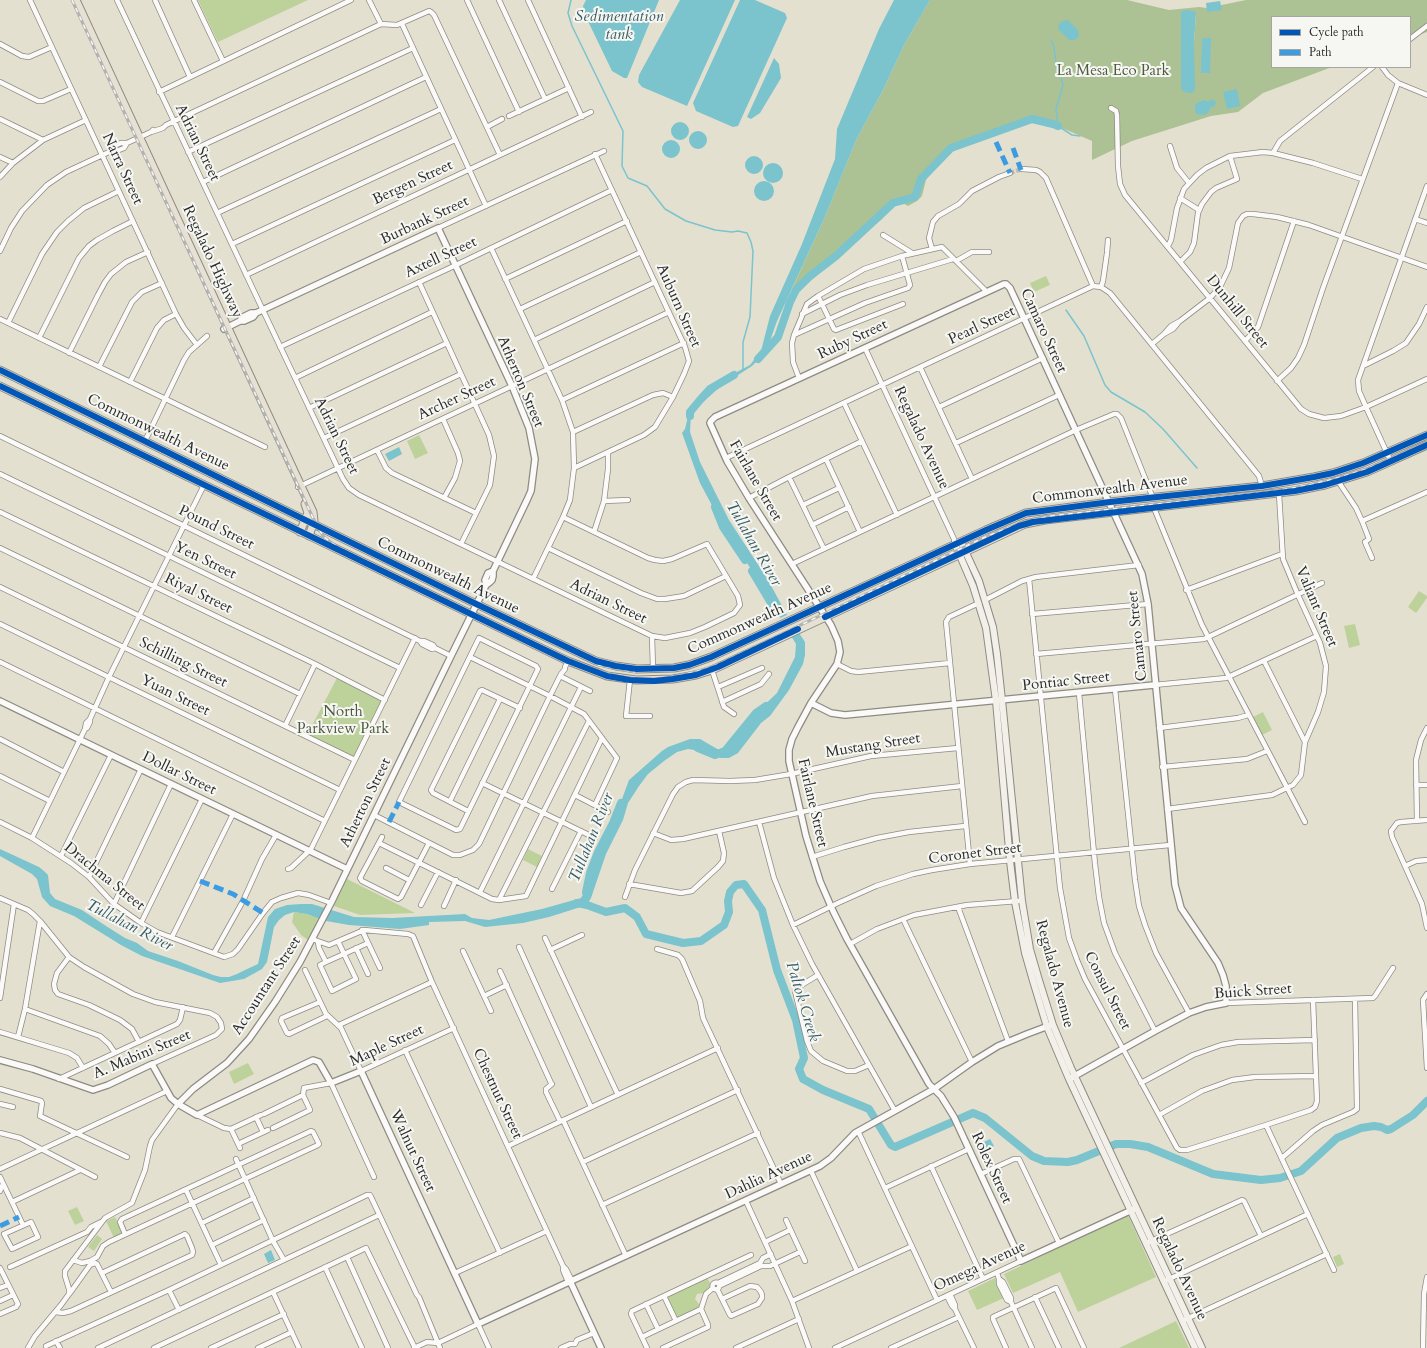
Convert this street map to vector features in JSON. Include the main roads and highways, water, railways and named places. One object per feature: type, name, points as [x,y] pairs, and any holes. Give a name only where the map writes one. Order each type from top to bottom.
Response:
[{"type":"main road","name":"Regalado Highway","points":[[71,0],[138,138]]},
{"type":"main road","name":"Regalado Highway","points":[[76,0],[138,138],[313,512],[314,518],[309,536]]},
{"type":"main road","name":"Commonwealth Avenue","points":[[0,370],[477,604],[596,660],[624,668],[674,668],[699,662],[820,608],[957,542],[1026,513],[1110,502],[1262,486],[1333,473],[1387,453],[1427,435]]},
{"type":"main road","name":"Commonwealth Avenue","points":[[0,386],[472,614],[566,664],[600,674],[630,680],[654,681],[696,675],[712,670],[962,552],[1025,524],[1045,520],[1279,494],[1338,481],[1391,462],[1427,445]]},
{"type":"main road","name":"Regalado Highway","points":[[300,486],[307,507]]},
{"type":"main road","points":[[295,515],[307,507]]},
{"type":"main road","points":[[300,532],[308,512],[307,507]]},
{"type":"main road","points":[[313,512],[323,529]]},
{"type":"main road","points":[[1025,524],[1024,518],[1026,513]]},
{"type":"main road","points":[[1018,516],[1023,519],[1025,524]]},
{"type":"main road","name":"Regalado Avenue","points":[[957,542],[993,627],[998,654],[1018,861],[1019,901]]},
{"type":"main road","name":"Regalado Avenue","points":[[982,601],[996,701],[1010,862],[1050,1026],[1071,1078],[1148,1243],[1185,1319],[1202,1348]]},
{"type":"main road","name":"Regalado Avenue","points":[[1185,1319],[1195,1348]]},
{"type":"water","name":"Sedimentation tank","points":[[586,0],[659,0],[627,78],[624,78],[612,71],[584,13],[583,6]]},
{"type":"water","points":[[680,0],[735,0],[687,106],[642,87],[638,82],[639,75]]},
{"type":"water","points":[[740,0],[755,0],[785,13],[787,18],[738,126],[733,127],[696,111],[693,103]]},
{"type":"water","points":[[894,0],[930,0],[904,45],[882,92],[857,138],[824,219],[777,321],[766,352],[752,366],[735,377],[730,378],[691,413],[690,432],[700,462],[729,520],[768,580],[787,615],[805,642],[803,664],[789,690],[770,716],[761,723],[738,753],[729,758],[721,758],[707,752],[688,749],[677,752],[664,761],[648,774],[628,803],[623,820],[606,854],[591,898],[587,905],[549,917],[523,923],[485,927],[465,921],[429,922],[429,925],[400,929],[349,925],[326,921],[307,914],[294,912],[285,915],[274,927],[267,962],[262,969],[244,979],[220,983],[142,956],[74,916],[50,906],[42,897],[37,879],[32,874],[0,856],[0,849],[39,867],[44,871],[48,875],[50,893],[55,899],[82,910],[148,951],[221,977],[229,977],[258,964],[268,917],[275,909],[287,905],[312,904],[354,917],[392,918],[465,914],[472,918],[489,920],[542,909],[581,898],[586,889],[599,850],[614,824],[629,780],[668,747],[690,739],[700,739],[719,750],[728,748],[745,730],[755,714],[777,693],[795,657],[796,644],[729,533],[723,526],[700,483],[682,433],[685,429],[689,412],[733,374],[750,365],[761,351],[770,316],[802,244],[835,159],[837,129],[879,29]]},
{"type":"water","points":[[1220,1],[1222,10],[1207,12],[1206,3]]},
{"type":"water","points":[[1184,10],[1194,11],[1196,13],[1194,43],[1195,90],[1192,93],[1184,92],[1181,88],[1181,12]]},
{"type":"water","points":[[1068,20],[1078,30],[1079,36],[1075,40],[1069,40],[1058,29],[1059,24]]},
{"type":"water","points":[[1202,38],[1211,38],[1210,73],[1201,73]]},
{"type":"water","points":[[774,58],[779,64],[781,78],[760,113],[751,119],[747,117]]},
{"type":"water","points":[[1237,89],[1240,106],[1227,109],[1223,92]]},
{"type":"water","points":[[1212,99],[1216,104],[1214,107],[1211,107],[1208,113],[1203,115],[1195,112],[1195,105],[1197,103],[1204,100],[1208,102]]},
{"type":"water","points":[[676,122],[684,122],[689,127],[687,138],[684,140],[676,140],[671,135],[671,127]]},
{"type":"water","points":[[694,131],[702,131],[707,136],[705,147],[702,149],[694,149],[689,144],[689,136]]},
{"type":"water","points":[[667,140],[675,140],[680,145],[678,156],[675,158],[667,158],[662,153],[662,145]]},
{"type":"water","points":[[750,156],[758,156],[763,161],[761,172],[758,174],[750,174],[745,169],[745,161]]},
{"type":"water","points":[[773,163],[780,166],[783,173],[780,180],[773,183],[766,180],[763,173],[766,166]]},
{"type":"water","points":[[764,181],[771,184],[774,191],[771,198],[764,201],[757,198],[754,191],[757,184]]},
{"type":"water","points":[[399,447],[402,454],[389,461],[385,454]]},
{"type":"water","points":[[990,1139],[994,1146],[981,1152],[978,1145]]},
{"type":"water","points":[[271,1250],[275,1260],[268,1263],[264,1254]]},
{"type":"waterway","points":[[571,0],[568,13],[572,26],[623,131],[622,166],[628,178],[647,186],[665,209],[686,221],[715,230],[747,233],[753,251],[750,317],[743,342],[743,369]]},
{"type":"waterway","points":[[1051,40],[1054,47],[1057,71],[1061,77],[1063,85],[1056,109],[1058,126],[1072,135],[1080,136]]},
{"type":"waterway","points":[[758,359],[778,337],[790,302],[796,290],[810,276],[836,256],[893,203],[915,197],[921,179],[951,148],[1032,119],[1058,126]]},
{"type":"waterway","points":[[1066,310],[1084,336],[1105,385],[1111,392],[1145,412],[1163,429],[1197,468]]},
{"type":"waterway","name":"Tullahan River","points":[[690,416],[690,412],[710,389],[734,375]]},
{"type":"waterway","name":"Tullahan River","points":[[715,507],[723,527],[745,560]]},
{"type":"waterway","name":"Tullahan River","points":[[752,571],[774,608]]},
{"type":"waterway","name":"Tullahan River","points":[[698,748],[715,755],[725,751],[756,713],[766,706]]},
{"type":"waterway","name":"Tullahan River","points":[[586,892],[590,873],[598,852],[613,823],[621,803]]},
{"type":"waterway","name":"Paltok Creek","points":[[577,903],[606,912],[625,908],[637,917],[646,934],[683,943],[701,941],[724,925],[729,912],[728,901],[730,892],[736,885],[744,884],[762,910],[777,970],[796,1020],[804,1058],[799,1069],[803,1079],[823,1090],[869,1109],[891,1145],[895,1147],[973,1113],[985,1118],[1032,1156],[1044,1161],[1068,1162],[1077,1160],[1116,1144],[1130,1144],[1148,1147],[1213,1174],[1261,1180],[1280,1178],[1301,1171],[1337,1138],[1361,1128],[1374,1126],[1387,1130],[1391,1129],[1413,1115],[1427,1101]]},
{"type":"tunnel","points":[[1010,173],[1022,169]]},
{"type":"railway","points":[[72,0],[313,518],[323,536],[333,544],[356,557],[540,646],[584,666],[599,671],[617,676],[638,679],[655,679],[673,677],[702,670],[719,664],[983,538],[1032,520],[1051,516],[1282,490],[1309,485],[1367,469],[1427,443]]},
{"type":"railway","points":[[598,665],[635,672]]},
{"type":"park label","name":"La Mesa Eco Park","points":[[1113,72]]},
{"type":"park label","name":"North Parkview Park","points":[[343,722]]}]
